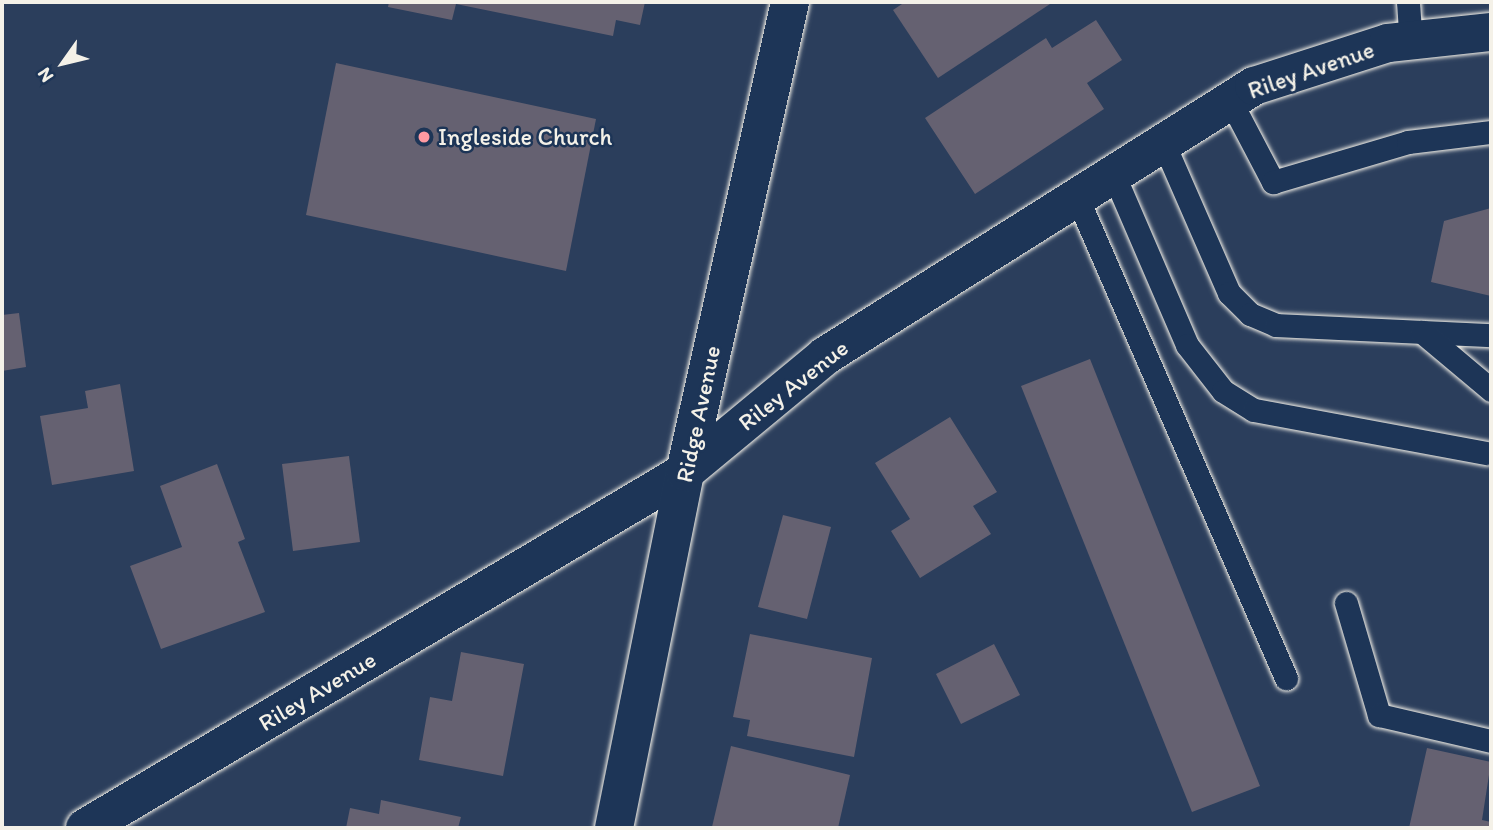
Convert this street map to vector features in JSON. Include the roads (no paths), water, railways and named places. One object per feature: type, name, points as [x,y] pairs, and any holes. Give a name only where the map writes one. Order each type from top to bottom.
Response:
[{"type":"street","name":"Ridge Avenue","points":[[614,828],[685,472],[790,2]]},
{"type":"street","name":"Riley Avenue","points":[[85,828],[685,472],[825,356],[1076,195],[1254,86],[1388,43],[1491,32]]},
{"type":"lane","points":[[1408,2],[1410,41]]},
{"type":"lane","points":[[1230,100],[1273,182],[1409,142],[1491,132]]},
{"type":"lane","points":[[1163,142],[1229,293],[1250,314],[1276,325],[1491,335]]},
{"type":"lane","points":[[1113,173],[1187,345],[1223,391],[1254,410],[1486,453]]},
{"type":"lane","points":[[1076,195],[1286,678]]},
{"type":"lane","points":[[1422,332],[1491,390]]},
{"type":"lane","points":[[1346,603],[1379,715],[1491,741]]},
{"type":"place","name":"Ingleside Church","points":[[424,137]]}]
